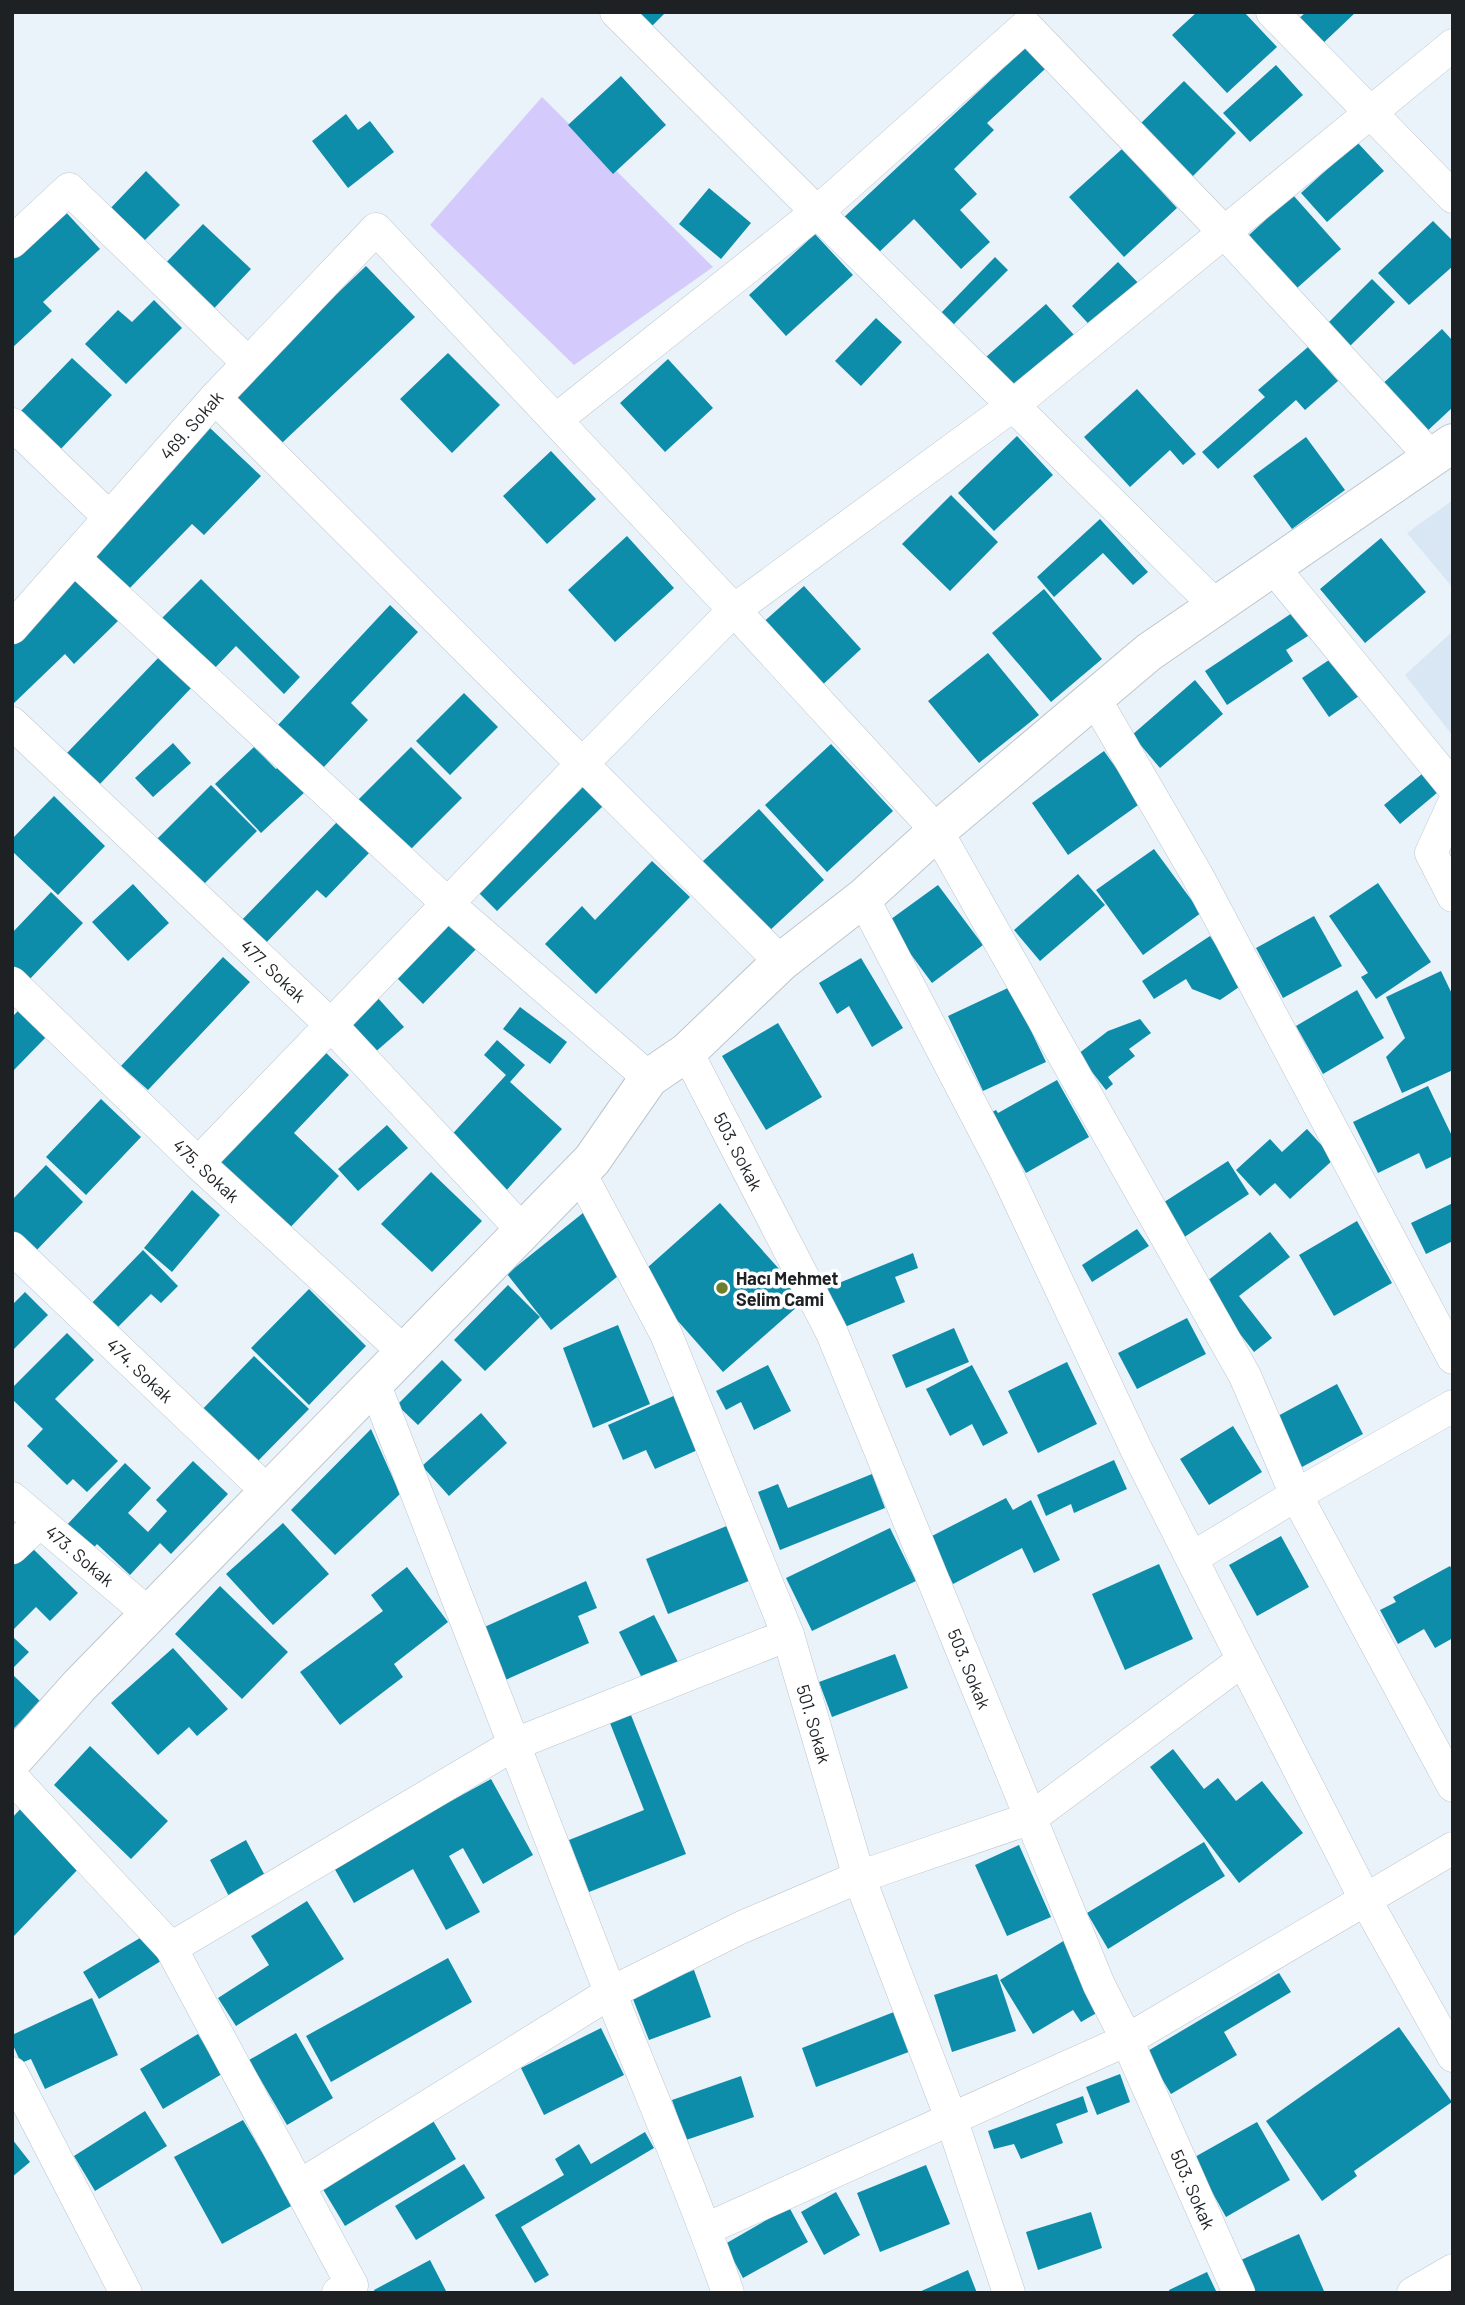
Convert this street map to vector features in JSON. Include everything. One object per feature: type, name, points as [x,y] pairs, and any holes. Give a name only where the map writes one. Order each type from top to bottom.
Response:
[{"type":"street","points":[[616,12],[1216,606]]},
{"type":"street","points":[[1272,12],[1453,197]]},
{"type":"street","points":[[12,1761],[79,1686],[580,1173],[649,1078],[687,1052],[780,962],[863,898],[937,831],[1149,652],[1442,451],[1224,232],[1026,26],[817,212],[557,419],[937,831],[1245,1376],[1296,1495],[1453,1786]]},
{"type":"street","points":[[198,1163],[580,765],[734,610],[1012,406],[1369,111],[1453,45]]},
{"type":"street","points":[[12,242],[69,189],[248,363]]},
{"type":"street","name":"469. Sokak","points":[[12,628],[215,398],[376,229],[557,419]]},
{"type":"street","points":[[215,398],[780,962]]},
{"type":"street","points":[[12,424],[109,517]]},
{"type":"street","points":[[75,559],[448,904],[649,1078]]},
{"type":"street","points":[[1273,567],[1453,787]]},
{"type":"street","points":[[1095,699],[1197,875],[1453,1358]]},
{"type":"street","name":"477. Sokak","points":[[12,723],[331,1025],[523,1231]]},
{"type":"street","points":[[1453,805],[1431,853],[1453,896]]},
{"type":"street","points":[[863,898],[1003,1167],[1138,1453],[1243,1660],[1365,1899],[1453,2056]]},
{"type":"street","name":"475. Sokak","points":[[12,983],[198,1163],[404,1352]]},
{"type":"street","name":"503. Sokak","points":[[687,1052],[832,1333],[1099,1985],[1127,2040],[1240,2293]]},
{"type":"street","name":"501. Sokak","points":[[580,1173],[666,1334],[788,1636],[859,1877],[951,2118],[1009,2293]]},
{"type":"street","name":"474. Sokak","points":[[12,1248],[268,1492]]},
{"type":"street","points":[[374,1383],[516,1744],[610,1993],[706,2229],[728,2293]]},
{"type":"street","points":[[1192,1558],[1296,1495],[1453,1406]]},
{"type":"street","name":"473. Sokak","points":[[12,1498],[149,1614]]},
{"type":"street","points":[[12,1548],[40,1522]]},
{"type":"street","points":[[171,1948],[516,1744],[788,1636]]},
{"type":"street","points":[[299,2186],[610,1993],[740,1928],[859,1877],[1031,1818],[1243,1660]]},
{"type":"street","points":[[12,1777],[171,1948],[299,2186],[349,2290]]},
{"type":"street","points":[[706,2229],[1127,2040],[1453,1848]]},
{"type":"street","points":[[12,2073],[126,2293]]},
{"type":"street","points":[[1413,2293],[1453,2270]]},
{"type":"shaded area","points":[[542,97],[713,267],[574,365],[430,225]]},
{"type":"shaded area","points":[[1453,500],[1453,588],[1407,533]]},
{"type":"shaded area","points":[[1453,631],[1453,736],[1405,675]]},
{"type":"building","points":[[633,12],[666,12],[649,29]]},
{"type":"building","points":[[1197,12],[1244,12],[1277,47],[1227,93],[1172,35]]},
{"type":"building","points":[[1306,12],[1356,12],[1318,48],[1294,23]]},
{"type":"building","points":[[1025,48],[1045,69],[987,123],[994,130],[954,169],[977,194],[960,210],[990,242],[961,269],[914,219],[875,256],[841,220]]},
{"type":"building","points":[[1276,65],[1303,95],[1250,142],[1223,113]]},
{"type":"building","points":[[621,76],[666,125],[613,174],[568,125]]},
{"type":"building","points":[[1184,81],[1236,133],[1190,179],[1138,126]]},
{"type":"building","points":[[346,114],[358,130],[370,121],[394,152],[348,188],[312,141]]},
{"type":"building","points":[[1357,142],[1384,171],[1327,222],[1301,193]]},
{"type":"building","points":[[1122,149],[1177,208],[1124,257],[1069,197]]},
{"type":"building","points":[[146,171],[180,205],[139,246],[106,213]]},
{"type":"building","points":[[709,188],[751,223],[721,259],[679,224]]},
{"type":"building","points":[[1293,195],[1341,249],[1296,289],[1249,235]]},
{"type":"building","points":[[63,209],[100,249],[43,302],[52,311],[12,348],[12,257]]},
{"type":"building","points":[[1433,221],[1453,241],[1453,266],[1409,305],[1378,273]]},
{"type":"building","points":[[203,224],[251,269],[206,317],[158,271]]},
{"type":"building","points":[[815,234],[853,275],[786,336],[749,295]]},
{"type":"building","points":[[995,257],[1008,270],[951,327],[939,315]]},
{"type":"building","points":[[1118,262],[1144,289],[1097,333],[1072,306]]},
{"type":"building","points":[[366,266],[415,317],[282,443],[233,393]]},
{"type":"building","points":[[1372,279],[1395,302],[1350,346],[1328,323]]},
{"type":"building","points":[[154,300],[182,328],[126,384],[85,344],[118,310],[132,322]]},
{"type":"building","points":[[1046,304],[1075,336],[1015,390],[986,357]]},
{"type":"building","points":[[876,318],[902,342],[861,386],[835,361]]},
{"type":"building","points":[[1442,329],[1453,341],[1453,407],[1423,435],[1378,388]]},
{"type":"building","points":[[1308,347],[1338,381],[1305,410],[1296,400],[1218,469],[1202,452],[1265,397],[1258,390]]},
{"type":"building","points":[[448,353],[500,405],[452,453],[400,399]]},
{"type":"building","points":[[72,358],[112,395],[58,452],[18,414]]},
{"type":"building","points":[[668,359],[713,408],[665,452],[620,403]]},
{"type":"building","points":[[1137,389],[1196,454],[1183,465],[1170,450],[1130,487],[1084,437]]},
{"type":"building","points":[[210,428],[261,476],[204,535],[192,524],[126,592],[89,555]]},
{"type":"building","points":[[1017,436],[1053,475],[994,531],[958,493]]},
{"type":"building","points":[[1306,437],[1345,490],[1292,529],[1253,476]]},
{"type":"building","points":[[551,451],[596,499],[547,544],[503,496]]},
{"type":"building","points":[[951,495],[998,542],[950,591],[902,544]]},
{"type":"building","points":[[1100,519],[1148,572],[1133,585],[1103,553],[1054,597],[1037,577]]},
{"type":"building","points":[[627,536],[674,588],[615,642],[568,590]]},
{"type":"building","points":[[1381,538],[1426,592],[1365,643],[1320,589]]},
{"type":"building","points":[[77,579],[118,621],[74,664],[65,654],[12,705],[12,643]]},
{"type":"building","points":[[201,579],[300,677],[284,694],[236,646],[212,671],[160,620]]},
{"type":"building","points":[[804,586],[861,649],[817,690],[759,626]]},
{"type":"building","points":[[1044,589],[1102,659],[1051,702],[992,633]]},
{"type":"building","points":[[390,605],[418,632],[351,703],[368,720],[322,769],[277,726]]},
{"type":"building","points":[[1295,611],[1311,634],[1286,650],[1293,661],[1227,705],[1205,671]]},
{"type":"building","points":[[988,653],[1039,715],[979,763],[928,701]]},
{"type":"building","points":[[161,655],[193,686],[100,784],[67,753]]},
{"type":"building","points":[[1332,658],[1359,696],[1329,717],[1302,678]]},
{"type":"building","points":[[1195,680],[1223,714],[1160,768],[1132,735]]},
{"type":"building","points":[[464,693],[498,727],[450,775],[416,741]]},
{"type":"building","points":[[173,743],[191,763],[153,797],[135,778]]},
{"type":"building","points":[[831,744],[893,811],[827,872],[765,805]]},
{"type":"building","points":[[254,747],[276,769],[281,764],[306,791],[261,833],[215,784]]},
{"type":"building","points":[[411,747],[462,798],[407,853],[356,802]]},
{"type":"building","points":[[1104,751],[1141,803],[1068,855],[1032,803]]},
{"type":"building","points":[[1428,769],[1444,787],[1400,824],[1384,805]]},
{"type":"building","points":[[211,785],[257,831],[196,892],[150,846]]},
{"type":"building","points":[[584,786],[603,806],[497,911],[478,892]]},
{"type":"building","points":[[54,796],[105,846],[58,895],[12,851],[12,839]]},
{"type":"building","points":[[759,809],[824,880],[767,933],[702,862]]},
{"type":"building","points":[[337,822],[369,853],[326,898],[317,890],[260,949],[236,926]]},
{"type":"building","points":[[1154,849],[1201,913],[1143,955],[1096,890]]},
{"type":"building","points":[[652,861],[690,897],[596,994],[545,944],[582,906],[595,920]]},
{"type":"building","points":[[1078,874],[1105,905],[1040,961],[1014,930]]},
{"type":"building","points":[[1378,883],[1431,962],[1376,999],[1361,977],[1368,973],[1329,916]]},
{"type":"building","points":[[133,884],[169,923],[128,961],[92,922]]},
{"type":"building","points":[[938,885],[983,945],[932,983],[887,922]]},
{"type":"building","points":[[51,892],[83,923],[28,981],[12,967],[12,933]]},
{"type":"building","points":[[1314,916],[1342,966],[1283,998],[1256,948]]},
{"type":"building","points":[[452,918],[480,945],[423,1004],[395,976]]},
{"type":"building","points":[[1210,936],[1242,985],[1220,1000],[1192,989],[1186,979],[1154,999],[1142,981]]},
{"type":"building","points":[[223,957],[250,982],[148,1090],[121,1066]]},
{"type":"building","points":[[861,958],[903,1028],[872,1047],[849,1006],[837,1014],[819,983]]},
{"type":"building","points":[[1441,971],[1453,996],[1453,1070],[1402,1093],[1386,1057],[1405,1038],[1386,997]]},
{"type":"building","points":[[1010,987],[1046,1062],[983,1091],[948,1016]]},
{"type":"building","points":[[1357,990],[1384,1038],[1323,1074],[1296,1026]]},
{"type":"building","points":[[377,997],[404,1027],[373,1054],[346,1024]]},
{"type":"building","points":[[520,1007],[567,1042],[550,1064],[503,1029]]},
{"type":"building","points":[[20,1009],[47,1036],[12,1072],[12,1017]]},
{"type":"building","points":[[1140,1019],[1151,1033],[1129,1049],[1135,1056],[1108,1077],[1113,1084],[1106,1090],[1078,1054],[1108,1031]]},
{"type":"building","points":[[778,1023],[822,1097],[766,1130],[722,1056]]},
{"type":"building","points":[[497,1040],[525,1065],[510,1082],[562,1129],[504,1193],[447,1140],[506,1075],[484,1055]]},
{"type":"building","points":[[322,1049],[349,1075],[294,1133],[339,1176],[285,1233],[212,1163]]},
{"type":"building","points":[[1057,1080],[1089,1137],[1026,1173],[992,1112],[996,1110],[998,1113]]},
{"type":"building","points":[[1428,1086],[1453,1138],[1453,1156],[1426,1169],[1419,1153],[1378,1173],[1353,1122]]},
{"type":"building","points":[[101,1099],[141,1137],[86,1195],[46,1157]]},
{"type":"building","points":[[387,1125],[408,1148],[358,1191],[338,1169]]},
{"type":"building","points":[[1307,1129],[1334,1159],[1290,1199],[1275,1183],[1260,1196],[1236,1170],[1270,1139],[1282,1152]]},
{"type":"building","points":[[1228,1161],[1249,1194],[1180,1240],[1158,1206]]},
{"type":"building","points":[[46,1165],[83,1202],[32,1255],[12,1236],[12,1200]]},
{"type":"building","points":[[431,1172],[482,1221],[432,1272],[381,1224]]},
{"type":"building","points":[[192,1190],[220,1215],[172,1272],[144,1248]]},
{"type":"building","name":"Hacı Mehmet Selim Cami","points":[[720,1203],[806,1299],[723,1372],[638,1276]]},
{"type":"building","points":[[1453,1203],[1453,1241],[1426,1254],[1411,1223]]},
{"type":"building","points":[[583,1213],[628,1268],[551,1330],[507,1274]]},
{"type":"building","points":[[1357,1221],[1392,1283],[1334,1316],[1299,1255]]},
{"type":"building","points":[[1137,1229],[1149,1246],[1092,1282],[1082,1265]]},
{"type":"building","points":[[1270,1232],[1290,1257],[1239,1296],[1272,1338],[1254,1352],[1202,1285]]},
{"type":"building","points":[[143,1250],[178,1286],[161,1303],[151,1294],[113,1332],[88,1307]]},
{"type":"building","points":[[913,1253],[918,1268],[895,1277],[905,1302],[840,1329],[824,1289]]},
{"type":"building","points":[[508,1285],[540,1317],[485,1371],[454,1340]]},
{"type":"building","points":[[309,1289],[366,1346],[309,1405],[251,1348]]},
{"type":"building","points":[[25,1292],[48,1315],[12,1351],[12,1305]]},
{"type":"building","points":[[1187,1318],[1206,1354],[1137,1389],[1118,1353]]},
{"type":"building","points":[[618,1325],[650,1404],[593,1428],[563,1348]]},
{"type":"building","points":[[954,1328],[969,1362],[906,1388],[892,1355]]},
{"type":"building","points":[[67,1333],[94,1360],[55,1399],[118,1461],[87,1492],[73,1479],[67,1485],[27,1446],[43,1429],[12,1399],[12,1388]]},
{"type":"building","points":[[254,1356],[309,1409],[250,1469],[195,1417]]},
{"type":"building","points":[[442,1360],[462,1380],[418,1425],[397,1405]]},
{"type":"building","points":[[1067,1362],[1097,1424],[1038,1453],[1008,1391]]},
{"type":"building","points":[[768,1365],[791,1411],[754,1430],[741,1402],[726,1410],[716,1391]]},
{"type":"building","points":[[972,1365],[1008,1433],[983,1446],[972,1424],[950,1436],[926,1389]]},
{"type":"building","points":[[1337,1384],[1363,1434],[1302,1467],[1276,1417]]},
{"type":"building","points":[[678,1394],[702,1448],[655,1469],[646,1450],[623,1460],[608,1425]]},
{"type":"building","points":[[481,1413],[507,1443],[449,1496],[422,1466]]},
{"type":"building","points":[[1233,1426],[1262,1472],[1209,1505],[1180,1459]]},
{"type":"building","points":[[371,1429],[400,1494],[335,1555],[291,1510]]},
{"type":"building","points":[[1114,1460],[1127,1489],[1074,1513],[1071,1504],[1046,1516],[1037,1495]]},
{"type":"building","points":[[193,1461],[228,1494],[171,1554],[160,1543],[130,1575],[97,1544],[90,1552],[64,1528],[125,1463],[151,1488],[128,1513],[148,1532],[167,1511],[156,1500]]},
{"type":"building","points":[[872,1474],[885,1508],[780,1550],[758,1492],[778,1484],[788,1508]]},
{"type":"building","points":[[1006,1498],[1013,1510],[1031,1500],[1060,1560],[1034,1573],[1022,1548],[953,1584],[930,1537]]},
{"type":"building","points":[[283,1523],[329,1574],[273,1625],[226,1574]]},
{"type":"building","points":[[734,1523],[756,1578],[668,1614],[646,1559]]},
{"type":"building","points":[[890,1528],[916,1581],[812,1631],[786,1578]]},
{"type":"building","points":[[1281,1536],[1309,1587],[1257,1616],[1229,1565]]},
{"type":"building","points":[[26,1542],[78,1593],[50,1621],[36,1607],[12,1631],[12,1556]]},
{"type":"building","points":[[1159,1564],[1193,1639],[1125,1670],[1092,1594]]},
{"type":"building","points":[[1450,1566],[1453,1571],[1453,1638],[1435,1648],[1424,1629],[1398,1644],[1380,1610],[1396,1602],[1393,1597]]},
{"type":"building","points":[[407,1567],[448,1622],[394,1664],[403,1677],[340,1725],[300,1672],[383,1611],[371,1595]]},
{"type":"building","points":[[586,1581],[597,1608],[578,1616],[589,1643],[503,1681],[480,1629]]},
{"type":"building","points":[[220,1586],[288,1652],[242,1699],[175,1634]]},
{"type":"building","points":[[654,1615],[682,1670],[647,1688],[619,1632]]},
{"type":"building","points":[[12,1636],[29,1652],[12,1669]]},
{"type":"building","points":[[173,1648],[228,1709],[197,1736],[189,1727],[158,1755],[111,1703]]},
{"type":"building","points":[[895,1654],[908,1688],[832,1717],[819,1682]]},
{"type":"building","points":[[12,1674],[41,1702],[12,1730]]},
{"type":"building","points":[[631,1715],[686,1854],[589,1892],[569,1840],[644,1810],[610,1723]]},
{"type":"building","points":[[90,1746],[168,1821],[131,1859],[54,1785]]},
{"type":"building","points":[[1173,1749],[1204,1789],[1218,1778],[1236,1801],[1262,1781],[1303,1833],[1239,1883],[1150,1767]]},
{"type":"building","points":[[491,1779],[533,1855],[483,1884],[463,1848],[449,1856],[480,1912],[446,1930],[413,1869],[354,1903],[333,1866]]},
{"type":"building","points":[[23,1806],[83,1864],[12,1938],[12,1818]]},
{"type":"building","points":[[246,1840],[270,1885],[233,1904],[210,1860]]},
{"type":"building","points":[[1204,1842],[1225,1876],[1108,1949],[1087,1913]]},
{"type":"building","points":[[1019,1845],[1051,1917],[1007,1936],[975,1865]]},
{"type":"building","points":[[307,1901],[344,1959],[236,2026],[218,1998],[269,1965],[251,1936]]},
{"type":"building","points":[[145,1935],[161,1961],[99,1999],[83,1972]]},
{"type":"building","points":[[1065,1940],[1080,1964],[1074,1968],[1100,2011],[1081,2022],[1073,2010],[1033,2034],[1000,1980]]},
{"type":"building","points":[[448,1958],[472,2002],[331,2082],[306,2036]]},
{"type":"building","points":[[694,1970],[711,2017],[649,2040],[631,1994]]},
{"type":"building","points":[[1279,1973],[1291,1992],[1224,2032],[1237,2055],[1171,2094],[1146,2052]]},
{"type":"building","points":[[997,1974],[1016,2031],[952,2052],[934,1995]]},
{"type":"building","points":[[92,1998],[118,2055],[45,2089],[31,2059],[21,2063],[12,2043],[12,2035]]},
{"type":"building","points":[[899,2010],[914,2050],[816,2087],[802,2048]]},
{"type":"building","points":[[1399,2027],[1452,2102],[1354,2171],[1357,2176],[1322,2201],[1266,2121]]},
{"type":"building","points":[[601,2028],[624,2075],[544,2115],[521,2068]]},
{"type":"building","points":[[296,2033],[333,2098],[287,2125],[249,2060]]},
{"type":"building","points":[[198,2034],[222,2074],[163,2109],[140,2069]]},
{"type":"building","points":[[1120,2074],[1130,2102],[1097,2115],[1086,2087]]},
{"type":"building","points":[[741,2076],[754,2117],[686,2140],[672,2100]]},
{"type":"building","points":[[1083,2096],[1088,2112],[1056,2124],[1063,2143],[1021,2159],[1014,2144],[994,2149],[988,2131]]},
{"type":"building","points":[[145,2111],[167,2146],[95,2191],[74,2156]]},
{"type":"building","points":[[432,2119],[456,2159],[345,2226],[321,2186]]},
{"type":"building","points":[[243,2120],[293,2205],[222,2244],[174,2157]]},
{"type":"building","points":[[1257,2122],[1290,2180],[1226,2217],[1193,2158]]},
{"type":"building","points":[[645,2132],[654,2148],[521,2227],[549,2275],[535,2283],[495,2215],[564,2175],[555,2159],[579,2144],[591,2164]]},
{"type":"building","points":[[12,2139],[30,2162],[12,2177]]},
{"type":"building","points":[[464,2164],[485,2198],[416,2240],[395,2206]]},
{"type":"building","points":[[926,2165],[950,2224],[880,2252],[857,2193]]},
{"type":"building","points":[[836,2192],[860,2235],[824,2255],[801,2212]]},
{"type":"building","points":[[789,2207],[808,2242],[743,2278],[725,2244]]},
{"type":"building","points":[[1091,2212],[1102,2248],[1038,2270],[1026,2232]]},
{"type":"building","points":[[1299,2234],[1324,2291],[1256,2293],[1241,2260]]},
{"type":"building","points":[[430,2260],[447,2293],[375,2293],[374,2290]]},
{"type":"building","points":[[968,2270],[977,2293],[917,2293]]},
{"type":"building","points":[[1207,2272],[1217,2293],[1170,2293],[1169,2290]]},
{"type":"place","name":"Hacı Mehmet Selim Cami","points":[[722,1288]]}]
